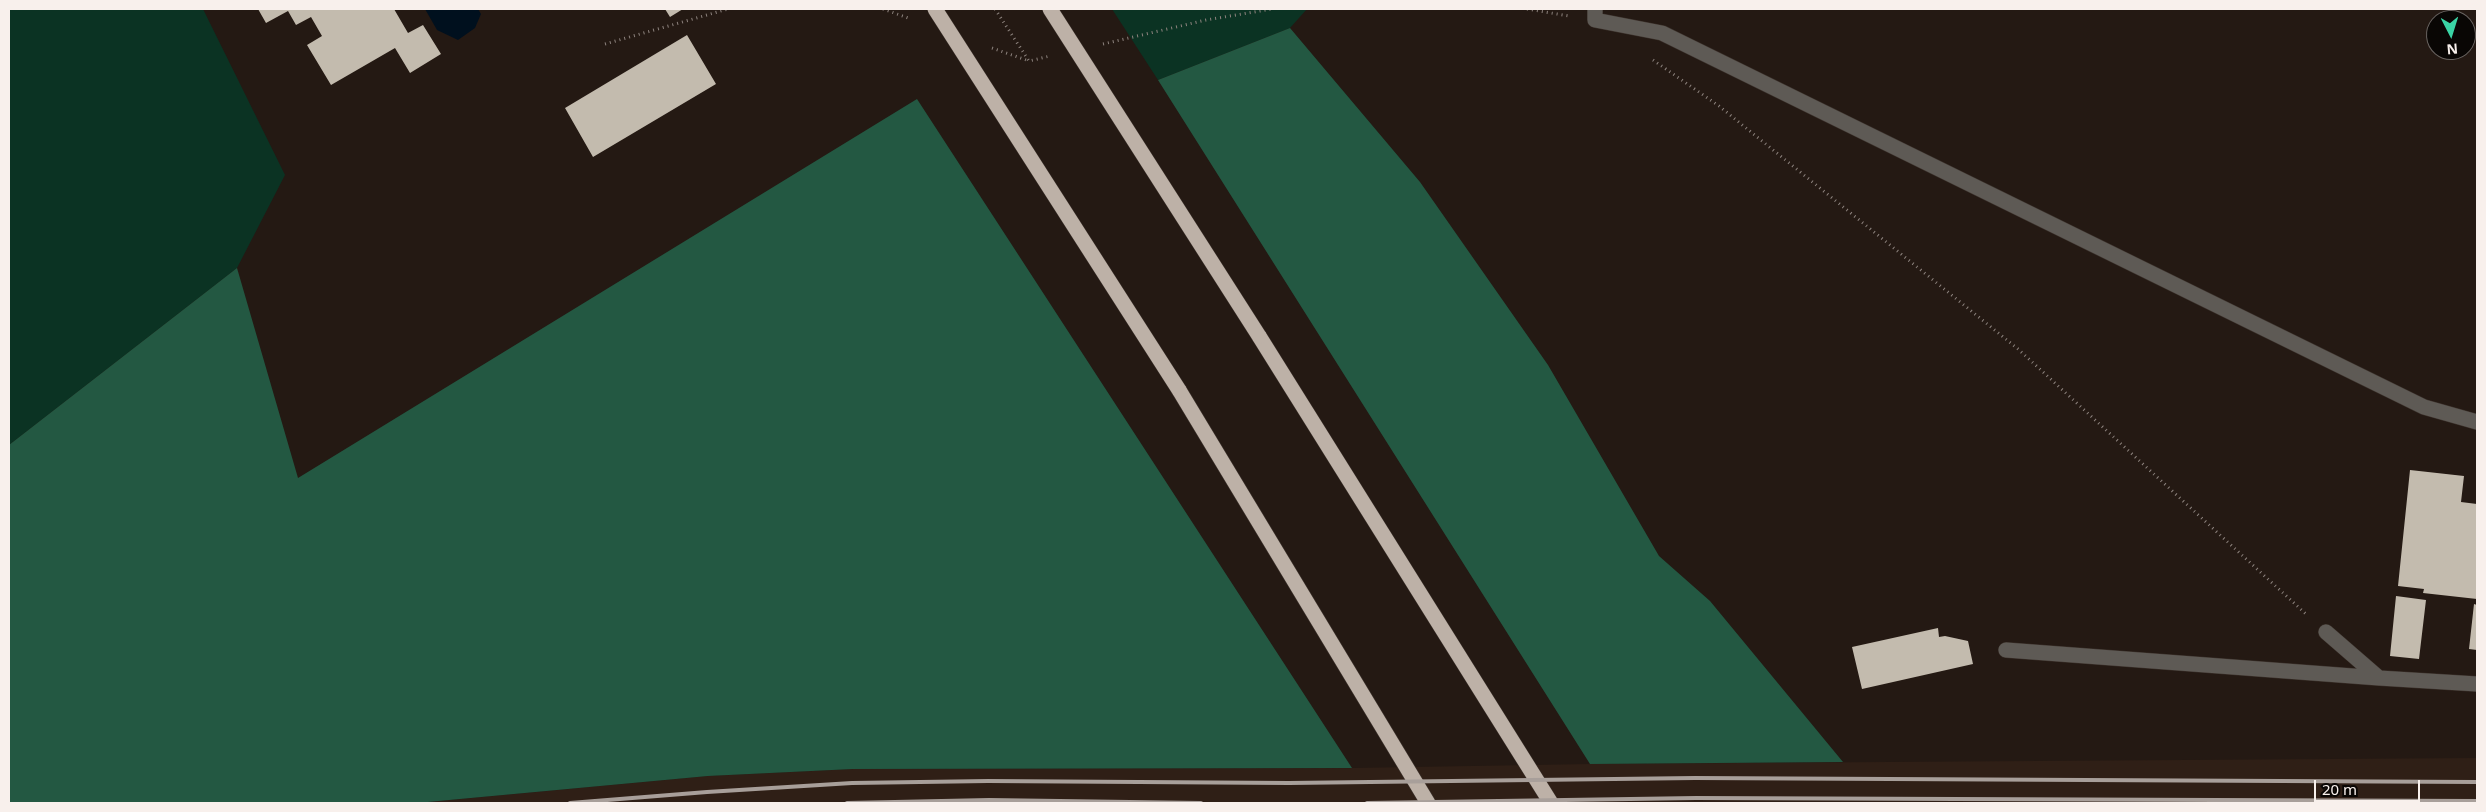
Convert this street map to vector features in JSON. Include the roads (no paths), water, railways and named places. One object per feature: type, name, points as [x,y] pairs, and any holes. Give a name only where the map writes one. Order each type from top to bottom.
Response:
[{"type":"highway","points":[[935,9],[1179,390],[1428,803]]},
{"type":"highway","points":[[1050,9],[1259,336],[1551,803]]},
{"type":"lane","points":[[1595,14],[1662,34],[2424,407],[2477,422]]},
{"type":"lane","points":[[2326,632],[2379,678]]},
{"type":"lane","points":[[2006,650],[2477,684]]},
{"type":"water","points":[[425,9],[478,9],[481,14],[475,28],[458,40],[437,30]]},
{"type":"railway","points":[[570,803],[852,783],[988,781],[1289,783],[1695,778],[2477,782]]},
{"type":"railway","points":[[1367,803],[1696,798],[2477,801]]},
{"type":"railway","points":[[847,803],[989,800],[1201,803]]}]
